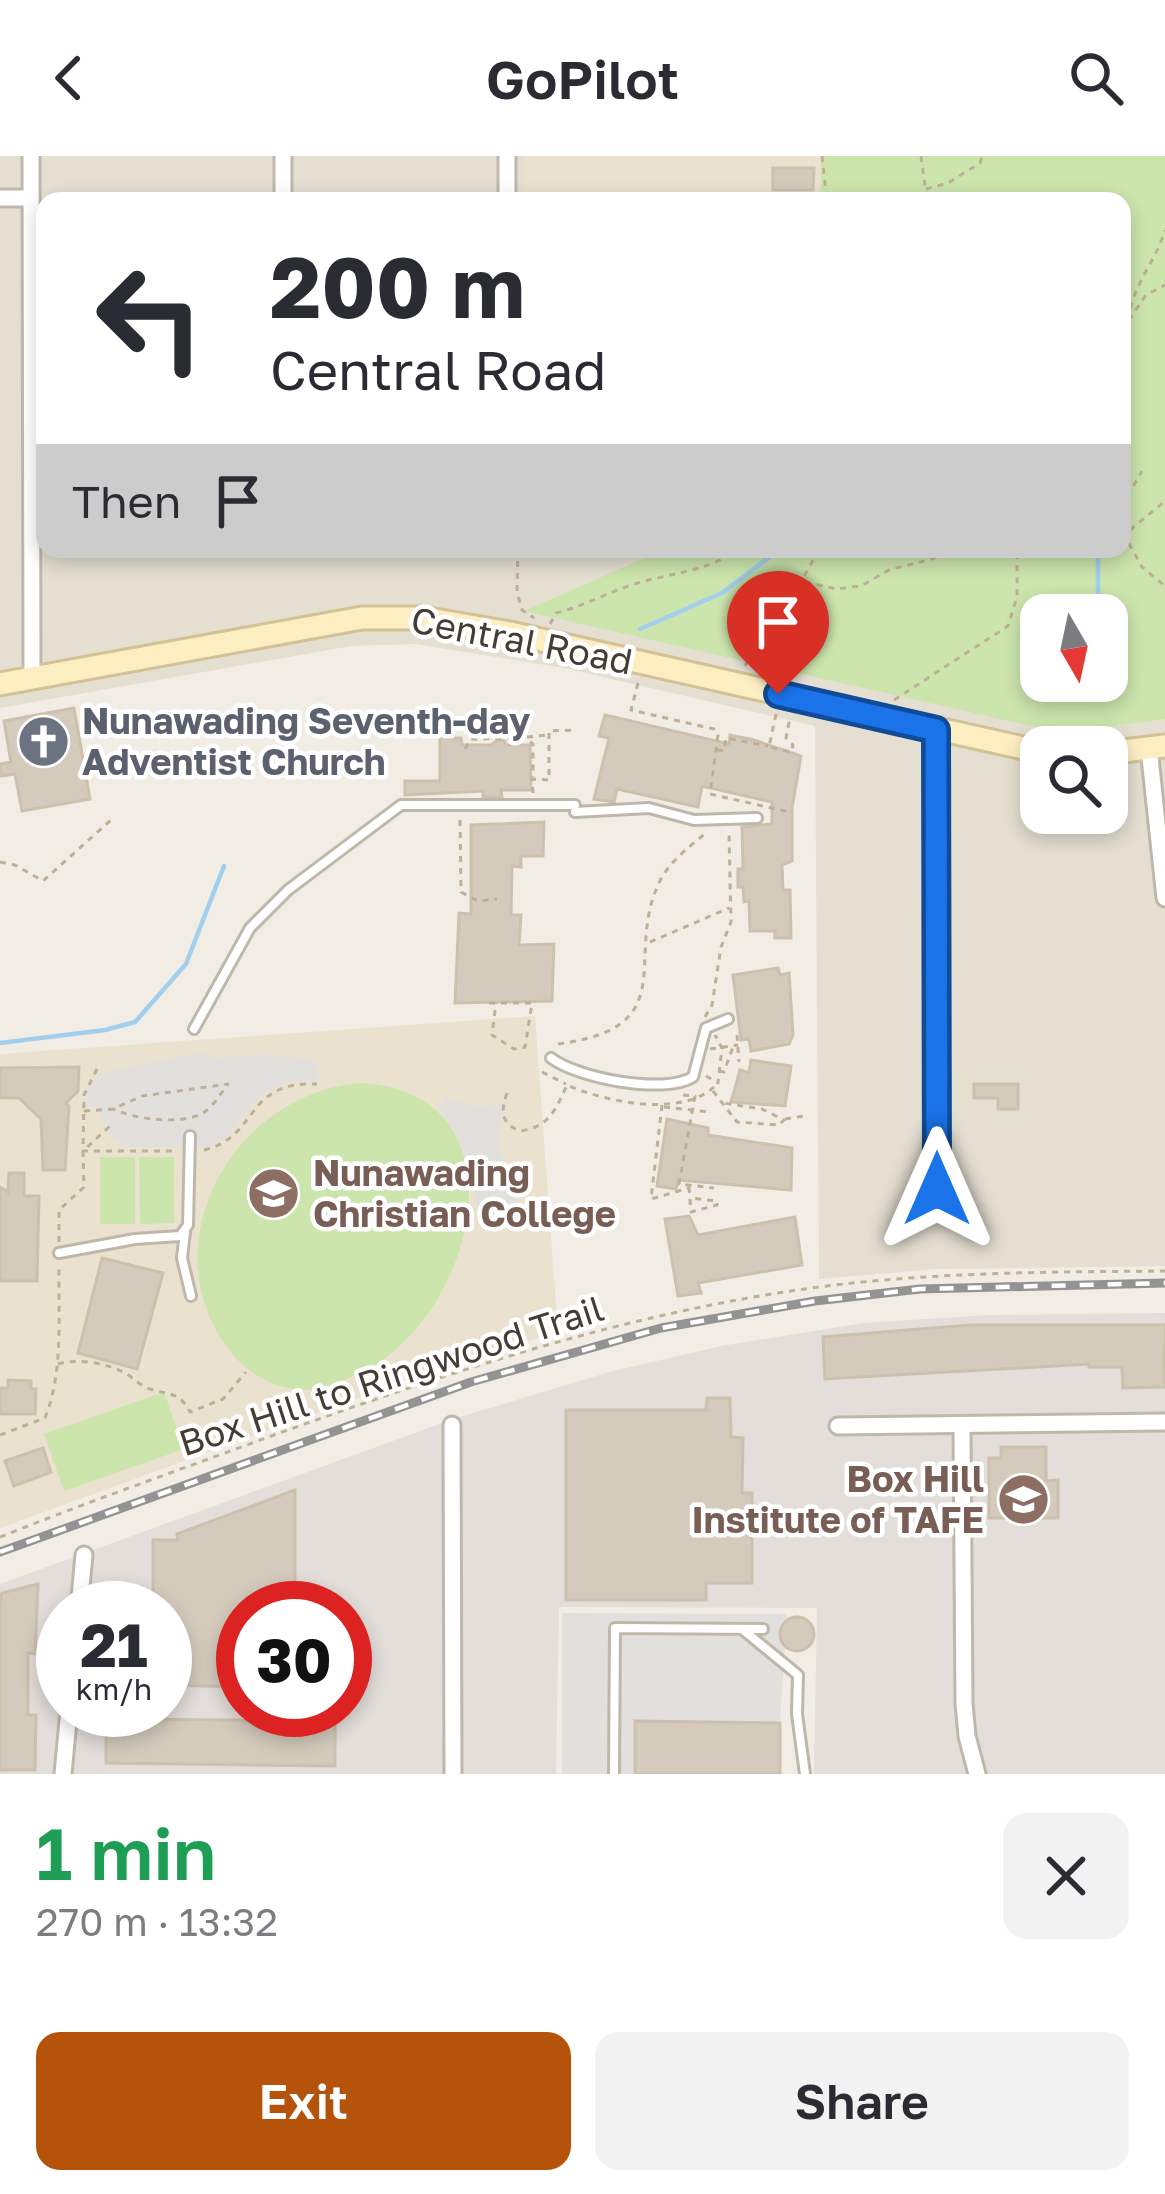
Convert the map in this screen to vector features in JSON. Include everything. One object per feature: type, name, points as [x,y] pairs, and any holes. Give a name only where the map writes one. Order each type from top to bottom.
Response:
[{"type":"street","points":[[31,156],[36,355]]},
{"type":"street","points":[[283,156],[283,192]]},
{"type":"street","points":[[507,156],[507,192]]},
{"type":"street","points":[[0,198],[31,198]]},
{"type":"street","points":[[32,678],[36,505]]},
{"type":"street","name":"Central Road","points":[[0,684],[386,616],[464,623],[1020,748]]},
{"type":"street","points":[[936,730],[937,1189]]},
{"type":"street","points":[[1157,747],[1165,898]]},
{"type":"street","points":[[838,1426],[1165,1422]]},
{"type":"street","points":[[452,1425],[453,1774]]},
{"type":"street","points":[[962,1426],[964,1703],[977,1774]]},
{"type":"street","points":[[82,1581],[84,1555]]},
{"type":"street","points":[[63,1774],[66,1737]]},
{"type":"lane","points":[[194,1029],[250,928],[288,890],[401,806],[649,808],[712,824],[757,818]]},
{"type":"lane","points":[[551,1058],[608,1078],[681,1084],[693,1077],[710,1024],[728,1019]]},
{"type":"lane","points":[[190,1136],[182,1258],[191,1296]]},
{"type":"lane","points":[[59,1253],[135,1239],[175,1239],[185,1231]]},
{"type":"lane","points":[[614,1774],[615,1628],[764,1629]]},
{"type":"lane","points":[[742,1629],[797,1675],[805,1774]]},
{"type":"path","points":[[822,156],[826,192]]},
{"type":"path","points":[[921,156],[926,192]]},
{"type":"path","points":[[926,189],[948,183],[980,163],[982,156]]},
{"type":"path","points":[[1131,298],[1165,230]]},
{"type":"path","points":[[1131,317],[1146,295],[1165,285]]},
{"type":"path","points":[[1131,490],[1142,471]]},
{"type":"path","points":[[1131,528],[1165,501]]},
{"type":"path","points":[[1131,546],[1142,567],[1165,586]]},
{"type":"path","points":[[518,558],[523,610],[548,626],[556,613],[638,583],[717,565],[727,558]]},
{"type":"path","points":[[742,686],[744,668],[764,630],[815,558]]},
{"type":"path","points":[[802,581],[837,589],[861,586],[890,570],[935,558]]},
{"type":"path","points":[[885,718],[891,702],[919,681],[1008,626],[1018,597],[1017,558]]},
{"type":"path","points":[[638,683],[631,710],[714,729],[718,735],[710,794],[789,812]]},
{"type":"path","points":[[770,747],[776,714]]},
{"type":"path","points":[[716,749],[724,751],[726,738],[791,752],[793,745],[786,738],[790,717]]},
{"type":"path","points":[[465,749],[471,739],[575,730]]},
{"type":"path","points":[[532,779],[550,780],[549,734]]},
{"type":"path","points":[[524,738],[532,744],[533,805]]},
{"type":"path","points":[[558,1044],[607,1033],[629,1015],[645,986],[654,899],[664,873],[712,824],[716,795]]},
{"type":"path","points":[[460,805],[461,892],[478,901],[497,899]]},
{"type":"path","points":[[0,862],[43,881],[112,820]]},
{"type":"path","points":[[710,1024],[704,1018],[714,998],[731,907],[729,827],[712,824]]},
{"type":"path","points":[[647,943],[731,907]]},
{"type":"path","points":[[489,1003],[496,1003],[532,1003],[525,1047],[514,1049],[492,1034],[496,1003]]},
{"type":"path","points":[[737,1035],[739,1062]]},
{"type":"path","points":[[699,1051],[736,1046]]},
{"type":"path","points":[[719,1071],[724,1072],[736,1046]]},
{"type":"path","points":[[660,1106],[712,1090],[718,1082],[722,1048]]},
{"type":"path","points":[[0,1435],[45,1418],[56,1364],[58,1210],[84,1187],[82,1111],[85,1088],[97,1070]]},
{"type":"path","points":[[696,1070],[718,1082]]},
{"type":"path","points":[[542,1072],[590,1095],[710,1112]]},
{"type":"path","points":[[82,1111],[113,1109],[142,1096],[228,1084],[210,1108],[194,1117],[130,1117],[113,1109]]},
{"type":"path","points":[[83,1151],[208,1150],[228,1141],[273,1091],[293,1084],[317,1084]]},
{"type":"path","points":[[507,1093],[504,1121],[528,1131],[549,1120],[567,1084]]},
{"type":"path","points":[[712,1090],[737,1122],[779,1125],[804,1116]]},
{"type":"path","points":[[679,1094],[694,1097]]},
{"type":"path","points":[[694,1097],[680,1184],[714,1188]]},
{"type":"path","points":[[723,1103],[762,1109],[784,1120]]},
{"type":"path","points":[[660,1106],[652,1199],[689,1187]]},
{"type":"path","points":[[83,1151],[111,1125]]},
{"type":"path","points":[[689,1187],[690,1198]]},
{"type":"path","name":"Box Hill to Ringwood Trail","points":[[0,1538],[447,1374],[526,1348],[669,1312],[892,1279],[994,1272],[1165,1271]]},
{"type":"path","points":[[56,1364],[74,1359],[124,1372],[146,1387],[172,1392],[190,1412],[223,1399],[246,1372]]},
{"type":"shaded area","points":[[0,156],[1165,156],[1165,1266],[938,1269],[819,1279],[815,726],[564,668],[415,644],[351,646],[0,708]]},
{"type":"shaded area","points":[[525,156],[821,156],[821,192],[524,192]]},
{"type":"shaded area","name":"Nunawading Christian College","points":[[535,1016],[558,1332],[440,1368],[0,1528],[0,1054]]},
{"type":"shaded area","points":[[202,1052],[215,1059],[257,1054],[316,1060],[318,1082],[286,1082],[259,1097],[223,1141],[206,1147],[128,1147],[111,1137],[97,1109],[85,1108],[86,1090],[98,1074]]},
{"type":"shaded area","points":[[446,1098],[479,1107],[508,1103],[499,1128],[499,1147],[516,1195],[512,1217],[483,1227],[459,1139],[439,1109]]},
{"type":"shaded area","points":[[1165,1313],[1165,1774],[814,1774],[817,1608],[559,1607],[556,1774],[0,1774],[0,1584],[453,1419],[613,1371],[721,1346],[864,1323],[989,1315]]},
{"type":"shaded area","points":[[562,1613],[787,1614],[780,1722],[636,1721],[634,1774],[562,1774]]},
{"type":"green space","points":[[821,156],[1165,156],[1165,719],[1114,726],[1031,726],[524,611],[645,558],[1131,558],[1131,192],[821,192]]},
{"type":"green space","points":[[361,1083],[417,1097],[452,1128],[467,1171],[467,1221],[451,1272],[424,1319],[386,1357],[320,1388],[281,1386],[259,1377],[232,1353],[204,1302],[198,1259],[203,1217],[219,1177],[244,1141],[277,1113],[317,1092]]},
{"type":"green space","points":[[100,1157],[135,1157],[135,1224],[100,1224]]},
{"type":"green space","points":[[139,1157],[174,1157],[174,1223],[140,1224]]},
{"type":"green space","points":[[164,1392],[184,1449],[64,1491],[44,1434]]},
{"type":"building","points":[[773,168],[814,168],[813,190],[773,190]]},
{"type":"building","name":"Nunawading Seventh-day Adventist Church","points":[[74,708],[90,799],[22,811],[15,774],[1,776],[0,764],[11,762],[4,721]]},
{"type":"building","points":[[605,715],[729,744],[730,735],[754,740],[801,756],[792,808],[792,861],[782,865],[783,890],[790,890],[791,938],[775,938],[775,931],[750,931],[749,901],[744,902],[743,887],[738,887],[738,869],[743,869],[742,827],[772,824],[772,802],[702,786],[698,807],[617,789],[614,802],[594,799],[609,738],[599,736]]},
{"type":"building","points":[[440,738],[461,738],[462,745],[491,745],[498,740],[505,745],[530,745],[531,790],[501,790],[502,797],[483,797],[483,791],[405,795],[405,781],[440,781]]},
{"type":"building","points":[[544,822],[543,856],[521,856],[521,867],[512,866],[511,915],[521,915],[519,945],[554,944],[552,1001],[455,1003],[459,913],[471,914],[471,825]]},
{"type":"building","points":[[778,968],[780,975],[789,973],[793,1035],[789,1044],[751,1051],[749,1039],[741,1040],[733,975]]},
{"type":"building","points":[[751,1060],[791,1066],[785,1106],[731,1102],[740,1070],[749,1073]]},
{"type":"building","points":[[79,1067],[78,1091],[66,1103],[65,1170],[43,1170],[41,1119],[19,1098],[0,1098],[0,1068]]},
{"type":"building","points":[[974,1084],[1018,1084],[1018,1109],[998,1109],[998,1098],[974,1098]]},
{"type":"building","points":[[667,1119],[708,1128],[708,1135],[792,1148],[791,1190],[678,1180],[676,1189],[657,1186]]},
{"type":"building","points":[[9,1173],[24,1173],[24,1196],[39,1196],[37,1281],[0,1281],[0,1187],[8,1192]]},
{"type":"building","points":[[689,1216],[698,1235],[795,1217],[802,1265],[698,1283],[701,1293],[678,1296],[665,1219]]},
{"type":"building","points":[[102,1258],[163,1273],[137,1369],[78,1353]]},
{"type":"building","points":[[970,1325],[1165,1325],[1164,1387],[1123,1388],[1122,1367],[1089,1364],[825,1379],[823,1337]]},
{"type":"building","points":[[8,1380],[31,1381],[31,1389],[36,1389],[35,1414],[0,1414],[0,1388],[8,1388]]},
{"type":"building","points":[[707,1398],[730,1398],[731,1437],[743,1438],[742,1493],[752,1493],[752,1583],[706,1583],[706,1600],[566,1600],[566,1410],[706,1410]]},
{"type":"building","name":"Box Hill Institute of TAFE","points":[[1001,1447],[1046,1447],[1046,1481],[1058,1480],[1058,1518],[989,1518],[989,1458],[1001,1458]]},
{"type":"building","points":[[43,1448],[51,1472],[14,1486],[5,1461]]},
{"type":"building","points":[[295,1490],[295,1581],[216,1581],[216,1686],[192,1686],[192,1581],[153,1581],[153,1540],[178,1540],[177,1534]]},
{"type":"building","points":[[36,1584],[35,1654],[28,1653],[28,1715],[36,1715],[35,1770],[0,1770],[2,1593]]},
{"type":"building","points":[[797,1617],[809,1622],[814,1634],[809,1646],[797,1651],[785,1646],[780,1634],[785,1622]]},
{"type":"building","points":[[192,1720],[216,1720],[216,1737],[335,1737],[335,1766],[106,1763],[106,1737],[192,1737]]},
{"type":"building","points":[[635,1721],[780,1723],[780,1774],[635,1774]]},
{"type":"waterway","points":[[640,629],[722,593],[768,558]]},
{"type":"waterway","points":[[1098,558],[1098,594]]},
{"type":"waterway","points":[[0,1043],[135,1022],[186,964],[224,866]]},
{"type":"railway","points":[[0,1552],[471,1382],[661,1328],[815,1301],[920,1289],[1165,1283]]},
{"type":"place","name":"Nunawading Seventh-day Adventist Church","points":[[43,741]]},
{"type":"place","name":"Nunawading Christian College","points":[[274,1193]]},
{"type":"place","name":"Box Hill Institute of TAFE","points":[[1023,1499]]},
{"type":"route","points":[[778,694],[936,730],[937,1189]]}]
